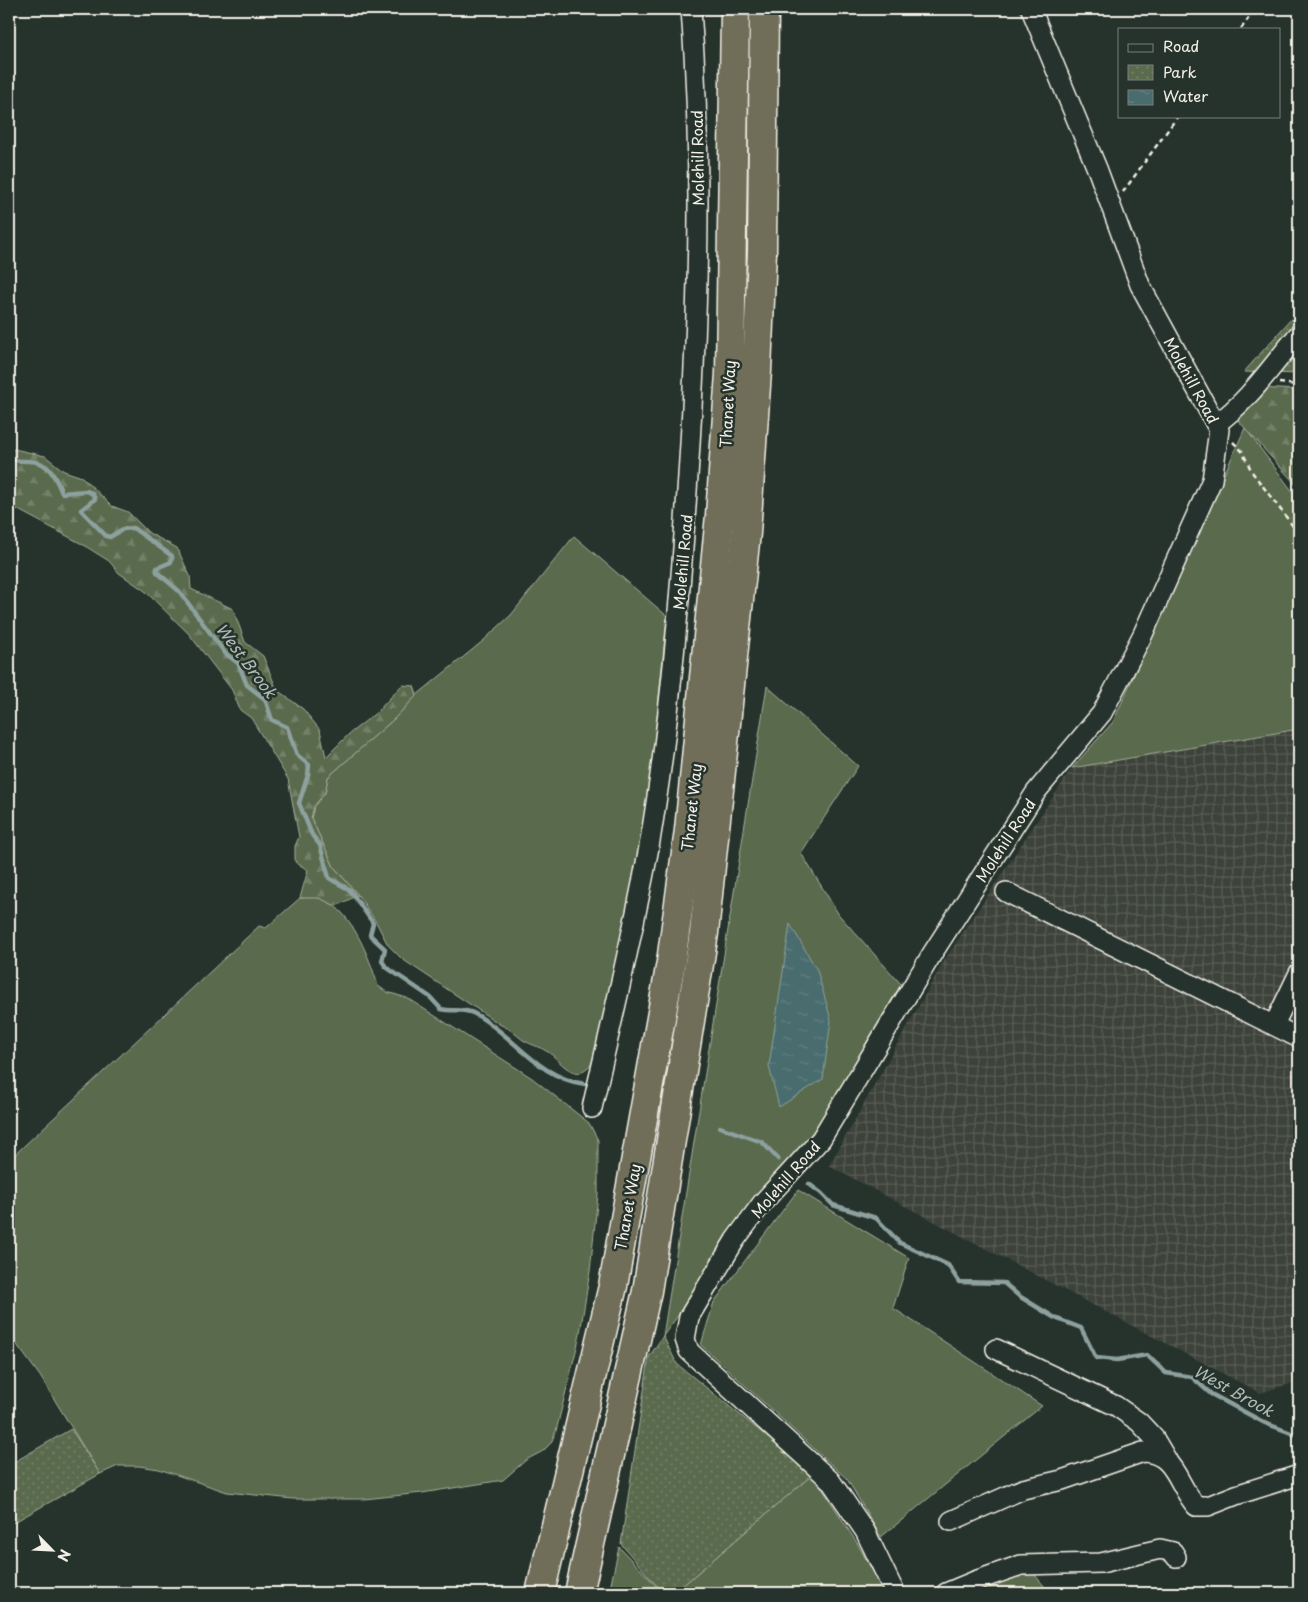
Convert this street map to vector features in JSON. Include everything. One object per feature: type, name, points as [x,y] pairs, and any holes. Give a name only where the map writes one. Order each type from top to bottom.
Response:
[{"type":"highway","name":"Thanet Way","points":[[540,1593],[613,1286],[671,962],[689,830],[719,525],[730,374],[735,9]]},
{"type":"highway","name":"Thanet Way","points":[[578,1593],[647,1291],[704,933],[746,533],[757,370],[762,252],[764,9]]},
{"type":"street","name":"Molehill Road","points":[[592,1108],[623,978],[648,847],[670,704],[685,534],[697,344],[698,181],[696,72],[691,9]]},
{"type":"street","name":"Molehill Road","points":[[894,1593],[865,1531],[830,1480],[689,1351],[686,1340],[689,1317],[735,1240],[757,1210],[821,1139],[932,954],[1036,792],[1102,713],[1143,634],[1212,480],[1218,427],[1140,285],[1109,200],[1031,9]]},
{"type":"street","points":[[1218,427],[1248,397],[1299,334]]},
{"type":"street","points":[[1006,892],[1299,1038]]},
{"type":"street","points":[[1274,1025],[1299,973]]},
{"type":"street","points":[[996,1349],[1116,1406],[1139,1422],[1154,1438],[1196,1506],[1208,1506],[1236,1494],[1299,1475]]},
{"type":"street","points":[[951,1521],[1023,1489],[1062,1480],[1142,1452],[1156,1452],[1168,1461]]},
{"type":"street","points":[[946,1593],[1021,1565],[1100,1563],[1160,1549],[1173,1552],[1176,1557]]},
{"type":"path","points":[[1242,28],[1255,9]]},
{"type":"path","points":[[1109,200],[1121,195],[1177,118]]},
{"type":"path","points":[[1218,427],[1242,451],[1252,472],[1299,534]]},
{"type":"shaded area","points":[[1299,729],[1299,1381],[1260,1393],[829,1166],[944,961],[1072,768]]},
{"type":"green space","points":[[1299,310],[1299,374],[1244,372]]},
{"type":"green space","points":[[1258,388],[1299,390],[1299,488],[1235,417]]},
{"type":"green space","points":[[1245,428],[1299,500],[1299,729],[1072,768],[1113,722]]},
{"type":"green space","points":[[14,449],[45,456],[64,471],[82,477],[112,506],[128,512],[149,533],[177,548],[190,576],[191,589],[233,609],[245,642],[263,656],[277,690],[303,709],[320,730],[326,757],[349,734],[377,712],[402,685],[414,686],[417,695],[394,719],[328,777],[325,793],[314,806],[311,818],[334,867],[358,895],[336,906],[319,898],[300,898],[308,870],[295,862],[295,846],[299,837],[288,779],[251,718],[240,710],[232,690],[189,634],[145,591],[119,573],[109,561],[82,544],[9,505],[9,452]]},
{"type":"green space","points":[[574,536],[667,616],[653,756],[638,862],[597,1050],[591,1065],[580,1073],[566,1068],[548,1052],[523,1040],[402,959],[388,945],[376,922],[358,895],[334,867],[311,818],[314,806],[325,793],[328,777],[394,719],[417,695],[483,641],[511,615]]},
{"type":"green space","points":[[767,686],[858,766],[801,853],[839,915],[901,984],[820,1122],[663,1336]]},
{"type":"green space","points":[[300,898],[319,898],[330,903],[340,911],[357,934],[370,962],[378,986],[387,992],[407,998],[532,1078],[589,1123],[598,1140],[598,1194],[590,1271],[579,1339],[556,1431],[551,1443],[543,1451],[526,1460],[503,1480],[422,1493],[364,1499],[293,1499],[227,1492],[159,1469],[139,1466],[118,1466],[100,1474],[40,1376],[9,1334],[9,1160],[259,926],[266,928]]},
{"type":"green space","points":[[798,1190],[909,1258],[893,1308],[1042,1406],[881,1537],[847,1479],[701,1345],[714,1302]]},
{"type":"green space","points":[[663,1336],[677,1364],[813,1474],[674,1593],[663,1593],[621,1544],[649,1357]]},
{"type":"green space","points":[[71,1429],[100,1474],[9,1525],[9,1465]]},
{"type":"green space","points":[[813,1474],[857,1543],[885,1593],[674,1593]]},
{"type":"green space","points":[[619,1547],[663,1593],[609,1593]]},
{"type":"green space","points":[[1013,1571],[1034,1574],[1050,1593],[962,1593]]},
{"type":"water","points":[[790,924],[817,970],[831,1020],[823,1079],[779,1107],[769,1066]]},
{"type":"waterway","name":"West Brook","points":[[9,458],[18,461],[35,462],[46,467],[54,475],[62,493],[86,491],[92,493],[95,499],[81,510],[106,536],[110,537],[123,529],[133,528],[172,556],[171,562],[157,568],[157,572],[179,591],[225,653],[238,663],[247,685],[265,699],[272,720],[287,727],[297,755],[309,765],[308,775],[299,803],[312,835],[320,845],[329,878],[350,890],[373,923],[370,935],[385,949],[382,961],[386,967],[430,997],[441,1009],[467,1011],[475,1014],[502,1033],[539,1065],[568,1080],[585,1084]]},
{"type":"waterway","name":"West Brook","points":[[720,1127],[762,1142],[778,1159]]},
{"type":"waterway","name":"West Brook","points":[[809,1184],[833,1205],[876,1218],[900,1243],[948,1265],[959,1282],[1004,1283],[1019,1296],[1055,1318],[1081,1328],[1096,1358],[1117,1360],[1147,1355],[1166,1373],[1192,1377],[1211,1394],[1265,1423],[1299,1436]]}]
